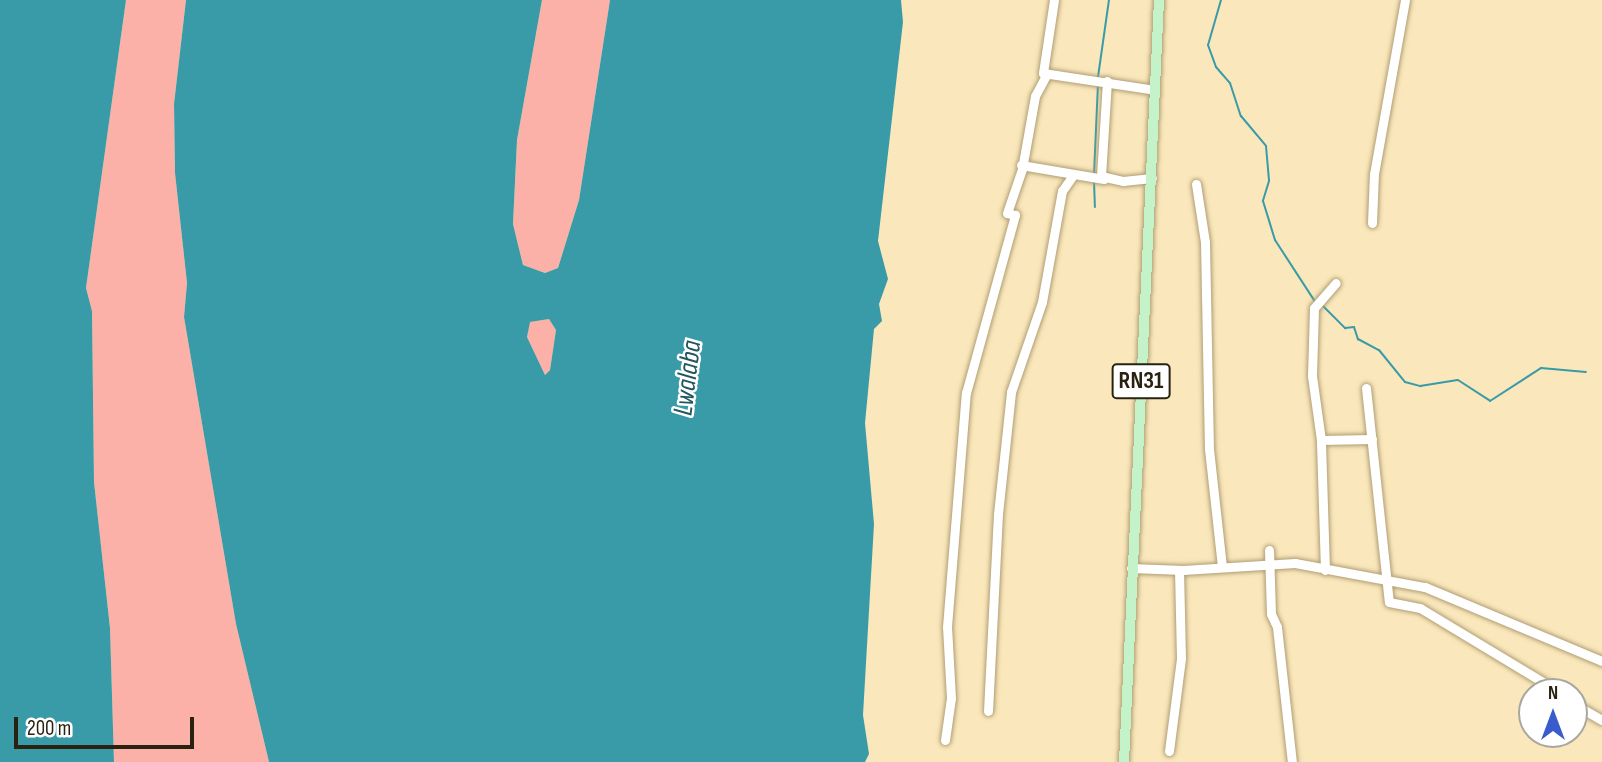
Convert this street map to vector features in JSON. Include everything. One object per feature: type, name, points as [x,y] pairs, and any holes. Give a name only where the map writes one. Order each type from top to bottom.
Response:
[{"type":"main road","name":"RN31","points":[[1124,762],[1158,0]]},
{"type":"street","points":[[1054,0],[1041,68],[1046,75],[1107,81],[1155,90]]},
{"type":"street","points":[[1372,223],[1375,171],[1405,0]]},
{"type":"street","points":[[945,740],[951,698],[947,627],[966,393],[1015,215],[1007,213],[1021,164],[1035,96],[1046,75]]},
{"type":"street","points":[[1104,179],[1100,170],[1107,81]]},
{"type":"street","points":[[1021,164],[1104,179],[1152,178]]},
{"type":"street","points":[[988,711],[998,514],[1011,392],[1042,302],[1062,191],[1073,175]]},
{"type":"street","points":[[1196,184],[1206,256],[1209,449],[1222,566]]},
{"type":"street","points":[[1325,570],[1321,440],[1311,376],[1319,303],[1336,283]]},
{"type":"street","points":[[1366,388],[1391,604],[1420,608],[1536,678]]},
{"type":"street","points":[[1321,440],[1372,439]]},
{"type":"street","points":[[1269,550],[1271,614],[1277,627],[1292,762]]},
{"type":"street","points":[[1131,568],[1179,570],[1295,563],[1387,583],[1430,589],[1602,661]]},
{"type":"street","points":[[1169,751],[1181,658],[1179,570]]},
{"type":"shaded area","points":[[126,0],[186,0],[174,104],[175,173],[187,283],[184,317],[236,624],[269,762],[114,762],[110,628],[94,482],[92,311],[86,288]]},
{"type":"shaded area","points":[[542,0],[610,0],[579,200],[558,268],[545,273],[523,265],[513,224],[517,140]]},
{"type":"shaded area","points":[[549,319],[556,330],[550,370],[545,375],[527,337],[529,322]]},
{"type":"water","points":[[0,0],[126,0],[86,288],[92,311],[94,482],[110,628],[114,762],[0,762]]},
{"type":"water","name":"Lwalaba","points":[[186,0],[542,0],[517,140],[513,224],[523,265],[545,273],[558,268],[579,200],[610,0],[901,0],[903,22],[878,241],[888,279],[879,304],[882,321],[874,329],[865,423],[874,524],[863,715],[869,754],[865,762],[269,762],[236,624],[184,317],[187,283],[175,173],[174,104]],"holes":[[[549,319],[556,330],[550,370],[545,375],[527,337],[530,322]]]},
{"type":"waterway","points":[[1098,77],[1109,0]]},
{"type":"waterway","points":[[1221,0],[1208,45],[1216,67],[1230,83],[1241,116],[1266,146],[1269,181],[1263,201],[1275,240],[1314,300]]},
{"type":"waterway","points":[[1094,175],[1098,84]]},
{"type":"waterway","points":[[1094,181],[1095,207]]},
{"type":"waterway","points":[[1322,305],[1345,328],[1354,327],[1358,339],[1379,350],[1405,382],[1420,386],[1458,380],[1490,401],[1541,368],[1586,372]]}]
